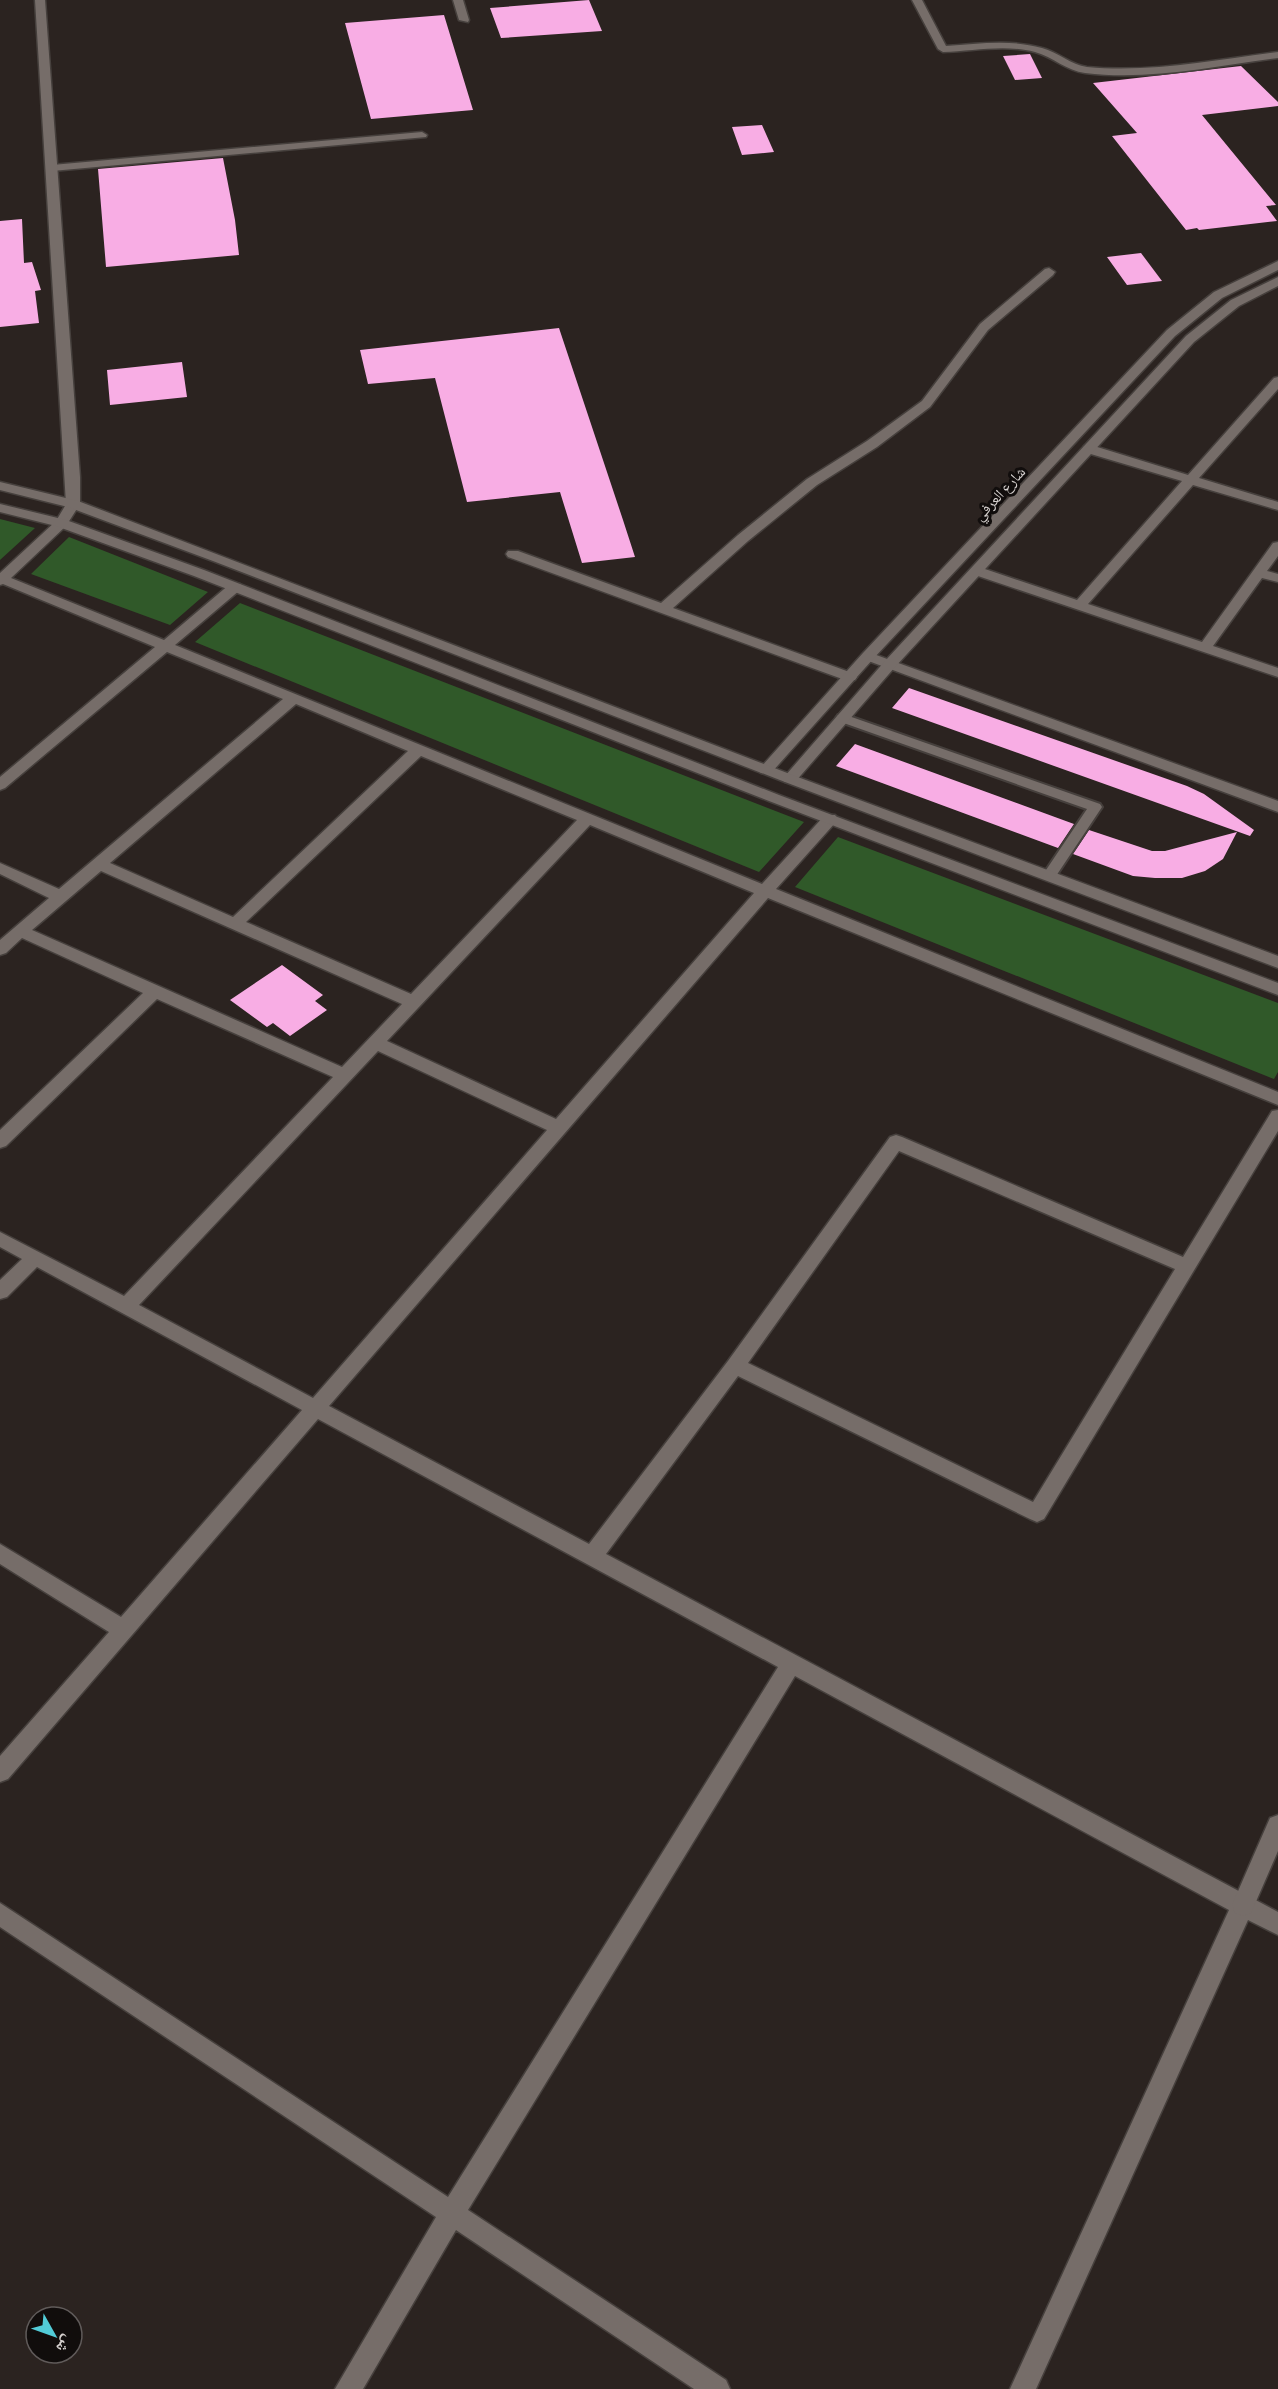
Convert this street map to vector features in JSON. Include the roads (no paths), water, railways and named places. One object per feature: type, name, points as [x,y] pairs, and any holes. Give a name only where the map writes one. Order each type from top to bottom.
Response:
[{"type":"street","points":[[40,0],[73,504],[61,524],[1,580],[1278,1099]]},
{"type":"street","points":[[458,0],[464,20]]},
{"type":"street","points":[[917,0],[943,49],[1022,46],[1041,50],[1064,63],[1082,69],[1107,71],[1138,70],[1278,55]]},
{"type":"street","points":[[52,168],[422,135]]},
{"type":"street","name":"شارع العرفي","points":[[766,770],[868,657],[1171,333],[1218,296],[1278,265]]},
{"type":"street","points":[[663,609],[743,538],[812,482],[873,444],[926,404],[984,327],[1049,272]]},
{"type":"street","points":[[790,779],[890,664],[1190,339],[1235,303],[1278,281]]},
{"type":"street","points":[[1080,605],[1276,385]]},
{"type":"street","points":[[1089,449],[1278,506]]},
{"type":"street","points":[[0,486],[73,504],[766,770],[1278,962]]},
{"type":"street","points":[[0,508],[61,524],[236,587],[830,819],[1278,989]]},
{"type":"street","points":[[1205,648],[1278,546]]},
{"type":"street","points":[[513,554],[850,677]]},
{"type":"street","points":[[977,571],[1278,673]]},
{"type":"street","points":[[1259,573],[1278,578]]},
{"type":"street","points":[[0,785],[236,587]]},
{"type":"street","points":[[868,657],[1278,807]]},
{"type":"street","points":[[0,949],[294,698]]},
{"type":"street","points":[[235,924],[419,748]]},
{"type":"street","points":[[126,1306],[588,818]]},
{"type":"street","points":[[0,1772],[830,819]]},
{"type":"street","points":[[99,864],[413,1002]]},
{"type":"street","points":[[0,868],[61,897]]},
{"type":"street","points":[[20,931],[344,1075]]},
{"type":"street","points":[[0,1141],[155,991]]},
{"type":"street","points":[[376,1042],[559,1128]]},
{"type":"street","points":[[735,1366],[1037,1513],[1278,1116]]},
{"type":"street","points":[[592,1556],[735,1366],[896,1142],[1187,1266]]},
{"type":"street","points":[[0,1239],[1278,1924]]},
{"type":"street","points":[[0,1292],[35,1258]]},
{"type":"street","points":[[0,1553],[124,1630]]},
{"type":"street","points":[[348,2389],[451,2215],[792,1663]]},
{"type":"street","points":[[1023,2389],[1278,1825]]},
{"type":"street","points":[[0,1914],[451,2215],[717,2389]]},
{"type":"lane","points":[[843,718],[1095,807],[1049,876]]}]
